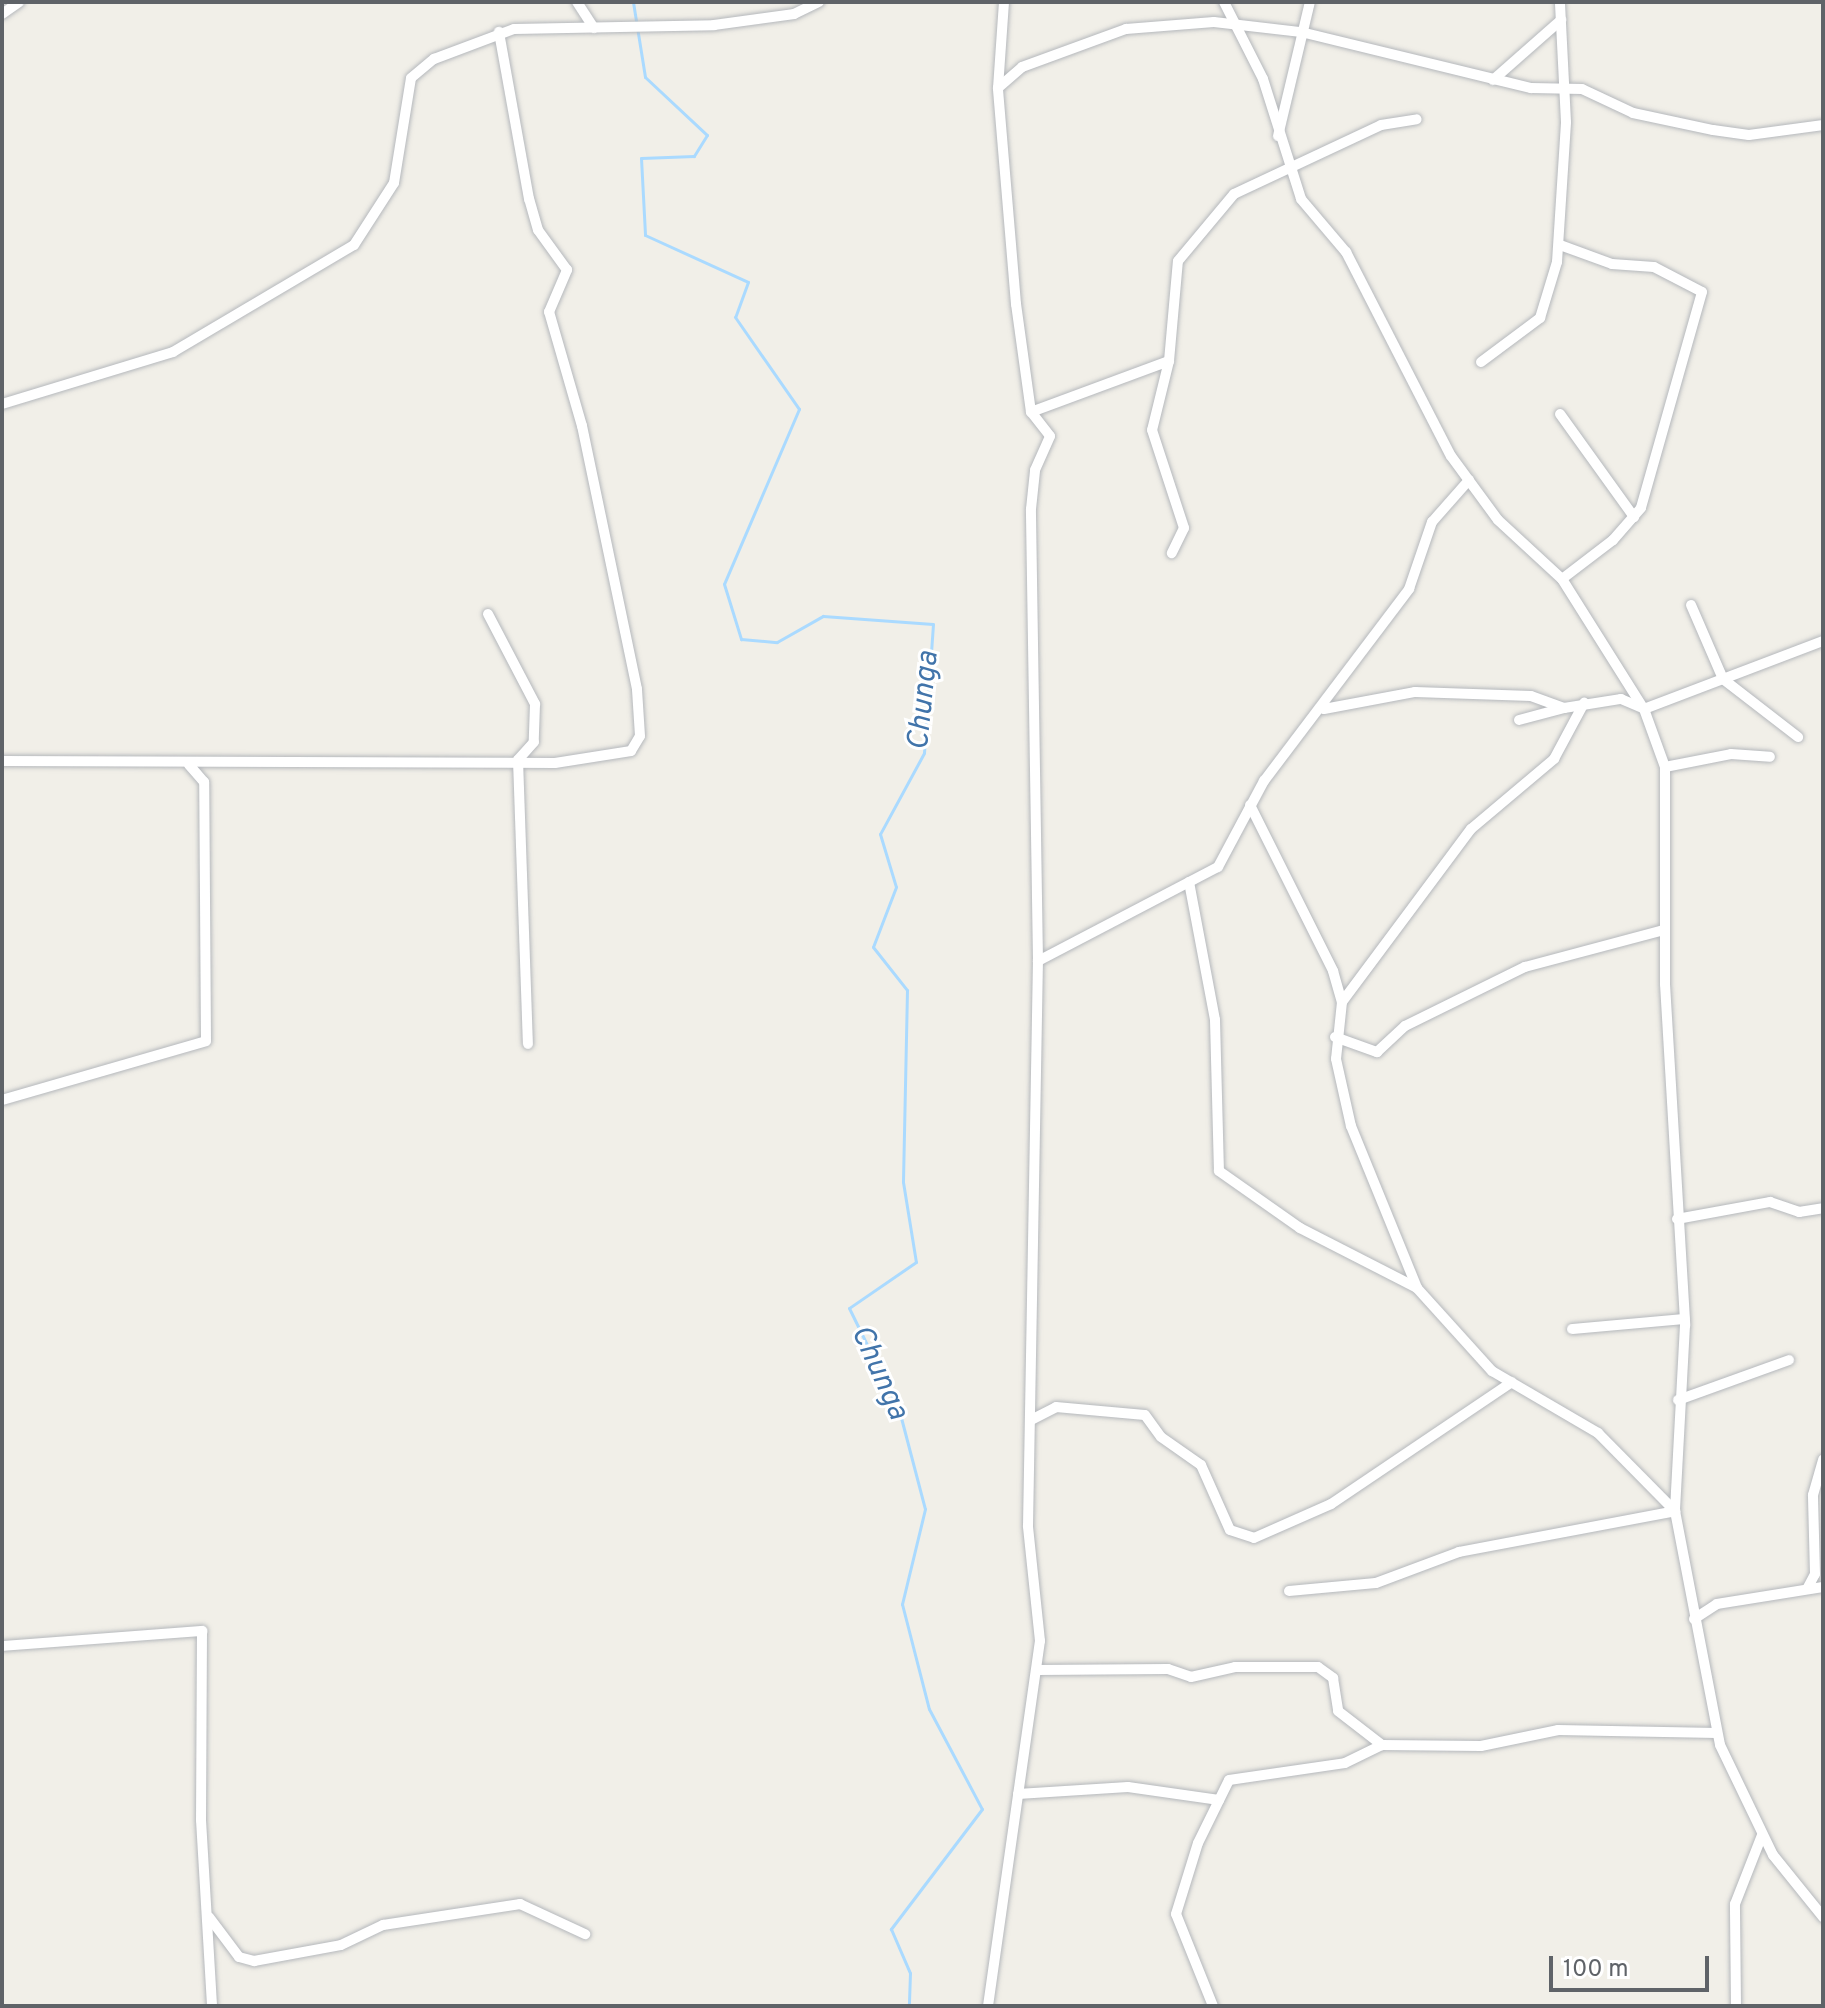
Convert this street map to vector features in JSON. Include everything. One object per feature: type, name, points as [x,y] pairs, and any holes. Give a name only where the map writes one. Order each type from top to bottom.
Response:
[{"type":"street","points":[[2,14],[19,2]]},
{"type":"street","points":[[577,2],[594,28]]},
{"type":"street","points":[[2,404],[173,352],[354,245],[394,183],[411,78],[434,59],[499,32],[643,28],[765,20],[819,2]]},
{"type":"street","points":[[988,2006],[1037,1670],[1031,1420],[1038,961],[1031,509],[1035,470],[1050,436],[1031,412],[998,88],[1004,2]]},
{"type":"street","points":[[1224,2],[1263,79],[1285,167],[1306,206],[1346,252],[1409,385],[1498,520],[1562,579],[1644,709],[1665,767],[1664,930],[1677,1219],[1685,1319],[1678,1400],[1675,1511],[1717,1733],[1762,1835],[1823,1917]]},
{"type":"street","points":[[1278,136],[1310,2]]},
{"type":"street","points":[[1481,362],[1544,311],[1560,245],[1563,87],[1560,2]]},
{"type":"street","points":[[1493,80],[1561,20]]},
{"type":"street","points":[[998,88],[1022,67],[1126,29],[1234,25],[1301,32],[1493,80],[1563,87],[1633,113],[1749,135],[1823,125]]},
{"type":"street","points":[[2,761],[184,763],[616,757],[640,736],[582,426],[549,312],[567,270],[538,230],[529,199],[499,32]]},
{"type":"street","points":[[1172,553],[1184,528],[1152,430],[1169,361],[1183,250],[1214,211],[1285,167],[1381,125],[1417,119]]},
{"type":"street","points":[[1560,245],[1612,264],[1638,261],[1701,288],[1672,416],[1634,517],[1562,579]]},
{"type":"street","points":[[1031,412],[1169,361]]},
{"type":"street","points":[[1560,414],[1634,517]]},
{"type":"street","points":[[1038,961],[1218,867],[1250,805],[1324,709],[1356,652],[1409,589],[1439,510],[1469,480]]},
{"type":"street","points":[[1691,605],[1723,679],[1798,737]]},
{"type":"street","points":[[488,614],[535,704],[534,742],[518,760],[528,1044]]},
{"type":"street","points":[[1644,709],[1823,641]]},
{"type":"street","points":[[1324,709],[1415,692],[1531,696],[1564,708]]},
{"type":"street","points":[[1519,720],[1585,702],[1632,700],[1644,709]]},
{"type":"street","points":[[1585,702],[1554,759],[1471,829],[1342,1002],[1335,1037],[1351,1126],[1417,1288],[1492,1371],[1598,1433],[1675,1511]]},
{"type":"street","points":[[1665,767],[1731,754],[1770,757]]},
{"type":"street","points":[[2,1100],[206,1041],[204,782],[184,763]]},
{"type":"street","points":[[1250,805],[1342,1002]]},
{"type":"street","points":[[1189,882],[1216,1030],[1219,1171],[1300,1228],[1417,1288]]},
{"type":"street","points":[[1335,1037],[1377,1052],[1405,1026],[1536,962],[1664,930]]},
{"type":"street","points":[[1677,1219],[1770,1202],[1799,1212],[1823,1208]]},
{"type":"street","points":[[1572,1329],[1685,1319]]},
{"type":"street","points":[[1678,1400],[1789,1360]]},
{"type":"street","points":[[1031,1420],[1056,1407],[1145,1415],[1161,1437],[1201,1465],[1230,1530],[1254,1538],[1331,1504],[1512,1382]]},
{"type":"street","points":[[1807,1589],[1815,1574],[1813,1495],[1823,1459]]},
{"type":"street","points":[[1289,1591],[1376,1583],[1459,1552],[1675,1511]]},
{"type":"street","points":[[1694,1619],[1717,1604],[1823,1587]]},
{"type":"street","points":[[2,1646],[202,1631],[212,2006]]},
{"type":"street","points":[[1037,1670],[1168,1669],[1191,1677],[1235,1667],[1318,1667],[1333,1678],[1338,1711],[1382,1745]]},
{"type":"street","points":[[1213,2006],[1176,1914],[1219,1800],[1235,1778],[1345,1763],[1382,1745],[1481,1746],[1558,1730],[1717,1733]]},
{"type":"street","points":[[1018,1794],[1128,1787],[1219,1800]]},
{"type":"street","points":[[1736,2006],[1735,1904],[1762,1835]]},
{"type":"street","points":[[208,1915],[239,1957],[254,1961],[341,1945],[383,1925],[520,1904],[585,1934]]},
{"type":"waterway","name":"Chunga","points":[[633,2],[645,77],[707,135],[694,156],[641,158],[645,235],[748,282],[735,317],[799,409],[724,584],[741,639],[777,642],[823,616],[933,624],[924,753],[880,834],[896,887],[873,947],[907,990],[903,1182],[916,1262],[849,1308],[899,1410],[925,1509],[902,1604],[929,1709],[982,1809],[891,1929],[910,1973],[909,2006]]}]
